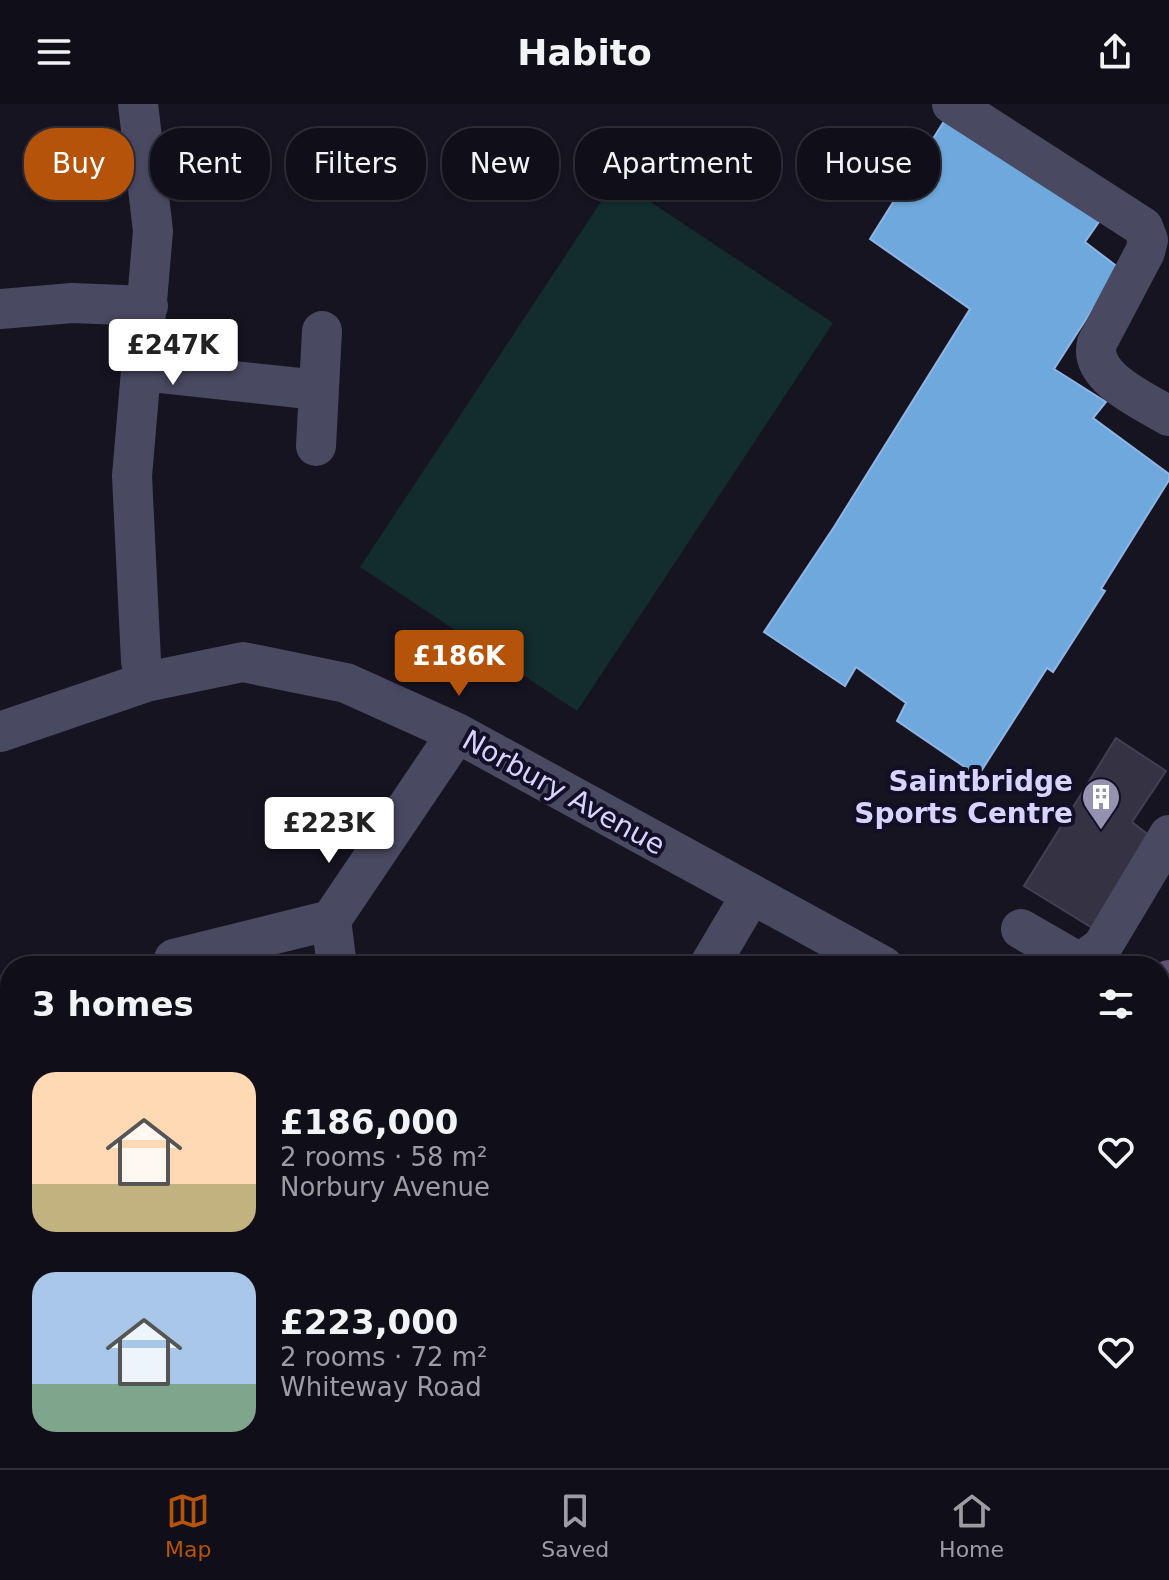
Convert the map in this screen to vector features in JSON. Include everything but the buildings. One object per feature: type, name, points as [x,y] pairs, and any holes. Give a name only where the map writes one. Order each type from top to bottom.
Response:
[{"type":"street","points":[[138,104],[153,231],[132,476],[141,661],[146,682]]},
{"type":"street","points":[[952,104],[1143,227],[1148,240],[1145,252],[1097,343],[1096,360],[1101,370],[1113,381],[1169,416]]},
{"type":"street","points":[[0,309],[72,303],[148,306]]},
{"type":"street","points":[[316,446],[322,331]]},
{"type":"street","points":[[143,371],[318,390]]},
{"type":"street","name":"Norbury Avenue","points":[[0,732],[146,682],[243,662],[346,683],[457,733],[864,956]]},
{"type":"street","points":[[336,956],[331,920],[457,733]]},
{"type":"street","points":[[1090,956],[1102,947],[1169,835]]},
{"type":"street","points":[[715,956],[751,895]]},
{"type":"street","points":[[186,956],[331,920]]},
{"type":"street","points":[[1021,929],[1068,956]]},
{"type":"green space","points":[[602,200],[648,200],[833,323],[577,711],[360,567]]},
{"type":"place","name":"Saintbridge Sports Centre","points":[[1101,831]]}]
